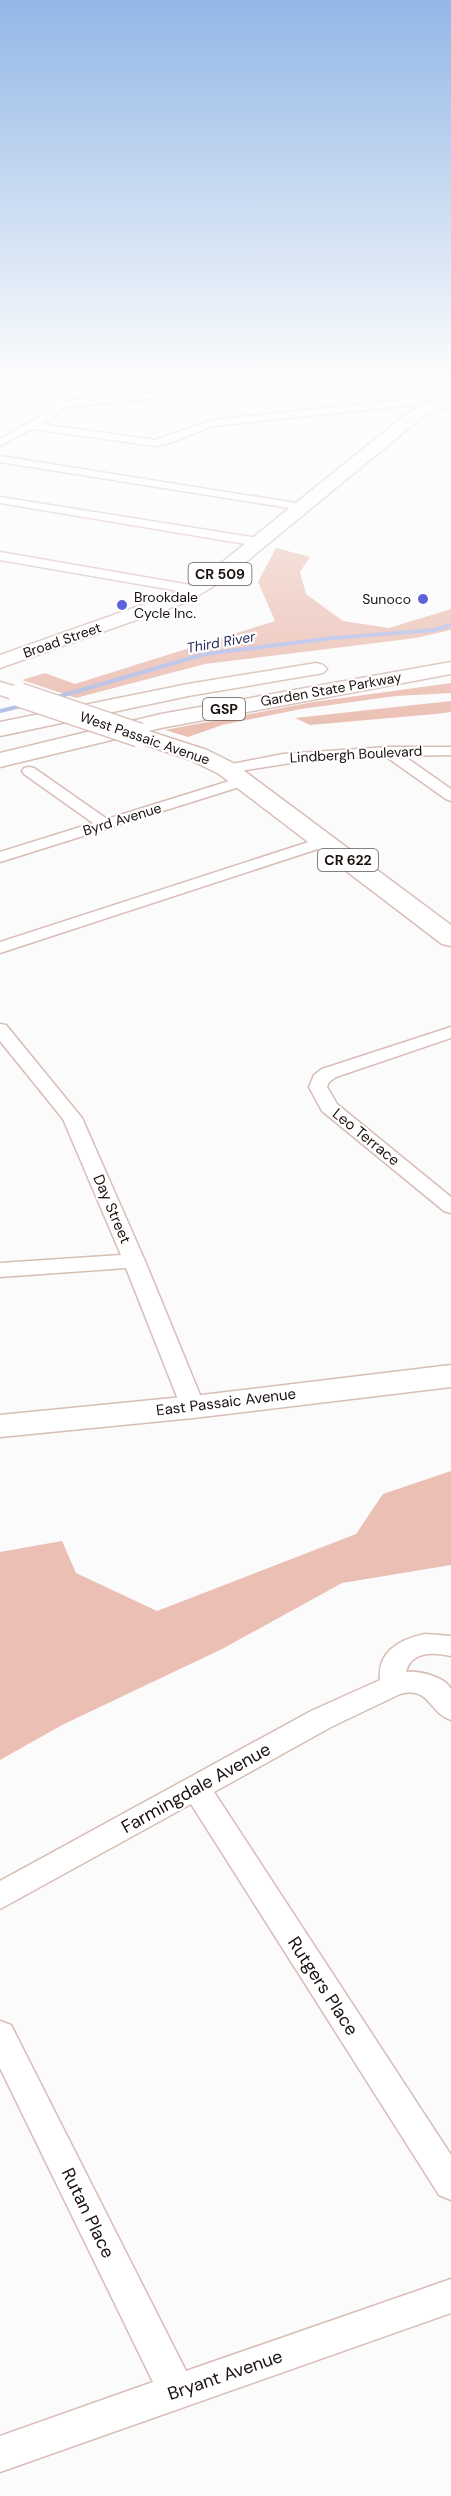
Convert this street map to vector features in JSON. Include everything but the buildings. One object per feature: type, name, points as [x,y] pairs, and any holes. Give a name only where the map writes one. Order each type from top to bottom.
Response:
[{"type":"main road","name":"Broad Street","points":[[0,662],[160,606],[196,590],[312,498]]},
{"type":"main road","name":"Garden State Parkway","points":[[0,729],[188,690],[334,666]]},
{"type":"main road","name":"Garden State Parkway","points":[[0,759],[161,721],[451,668]]},
{"type":"main road","name":"West Passaic Avenue","points":[[10,692],[200,755],[236,775],[451,938]]},
{"type":"main road","name":"East Passaic Avenue","points":[[0,1426],[193,1407],[450,1376]]},
{"type":"street","points":[[248,498],[302,507]]},
{"type":"street","points":[[0,500],[258,542]]},
{"type":"street","points":[[0,556],[196,590]]},
{"type":"street","name":"Lindbergh Boulevard","points":[[236,775],[264,761],[314,754],[451,751]]},
{"type":"street","points":[[387,752],[451,795]]},
{"type":"street","points":[[29,771],[105,824]]},
{"type":"street","name":"Byrd Avenue","points":[[0,857],[105,824],[236,775]]},
{"type":"street","points":[[0,948],[324,842]]},
{"type":"street","name":"Day Street","points":[[0,1029],[72,1118],[134,1261],[193,1407]]},
{"type":"street","name":"Leo Terrace","points":[[451,1032],[329,1073],[321,1078],[318,1087],[329,1107],[451,1207]]},
{"type":"street","points":[[0,1270],[134,1261]]},
{"type":"street","points":[[451,1646],[426,1643],[403,1653],[398,1658],[393,1671],[394,1685],[410,1682],[424,1684],[436,1690],[451,1709]]},
{"type":"street","name":"Farmingdale Avenue","points":[[0,1896],[321,1719],[394,1685]]},
{"type":"street","name":"Rutgers Place","points":[[196,1788],[451,2184]]},
{"type":"street","name":"Rutan Place","points":[[0,2035],[177,2392]]},
{"type":"street","name":"Bryant Avenue","points":[[0,2454],[451,2296]]},
{"type":"shaded area","points":[[276,548],[310,557],[300,572],[306,594],[343,621],[389,628],[451,609],[451,630],[416,638],[205,664],[76,698],[22,680],[45,673],[75,684],[275,621],[258,582]]},
{"type":"shaded area","points":[[451,683],[451,693],[396,696],[301,709],[222,725],[188,737],[165,730],[313,702]]},
{"type":"shaded area","points":[[451,701],[451,712],[436,714],[310,725],[295,718]]},
{"type":"shaded area","points":[[451,1471],[451,1565],[342,1583],[222,1649],[62,1725],[0,1760],[0,1552],[62,1541],[76,1573],[157,1611],[356,1534],[383,1494]]},
{"type":"waterway","name":"Third River","points":[[54,698],[205,654],[333,638],[434,630],[451,625]]},
{"type":"waterway","name":"Third River","points":[[0,711],[25,705]]},
{"type":"place","name":"Sunoco","points":[[423,599]]},
{"type":"place","name":"Brookdale Cycle Inc.","points":[[122,605]]}]
